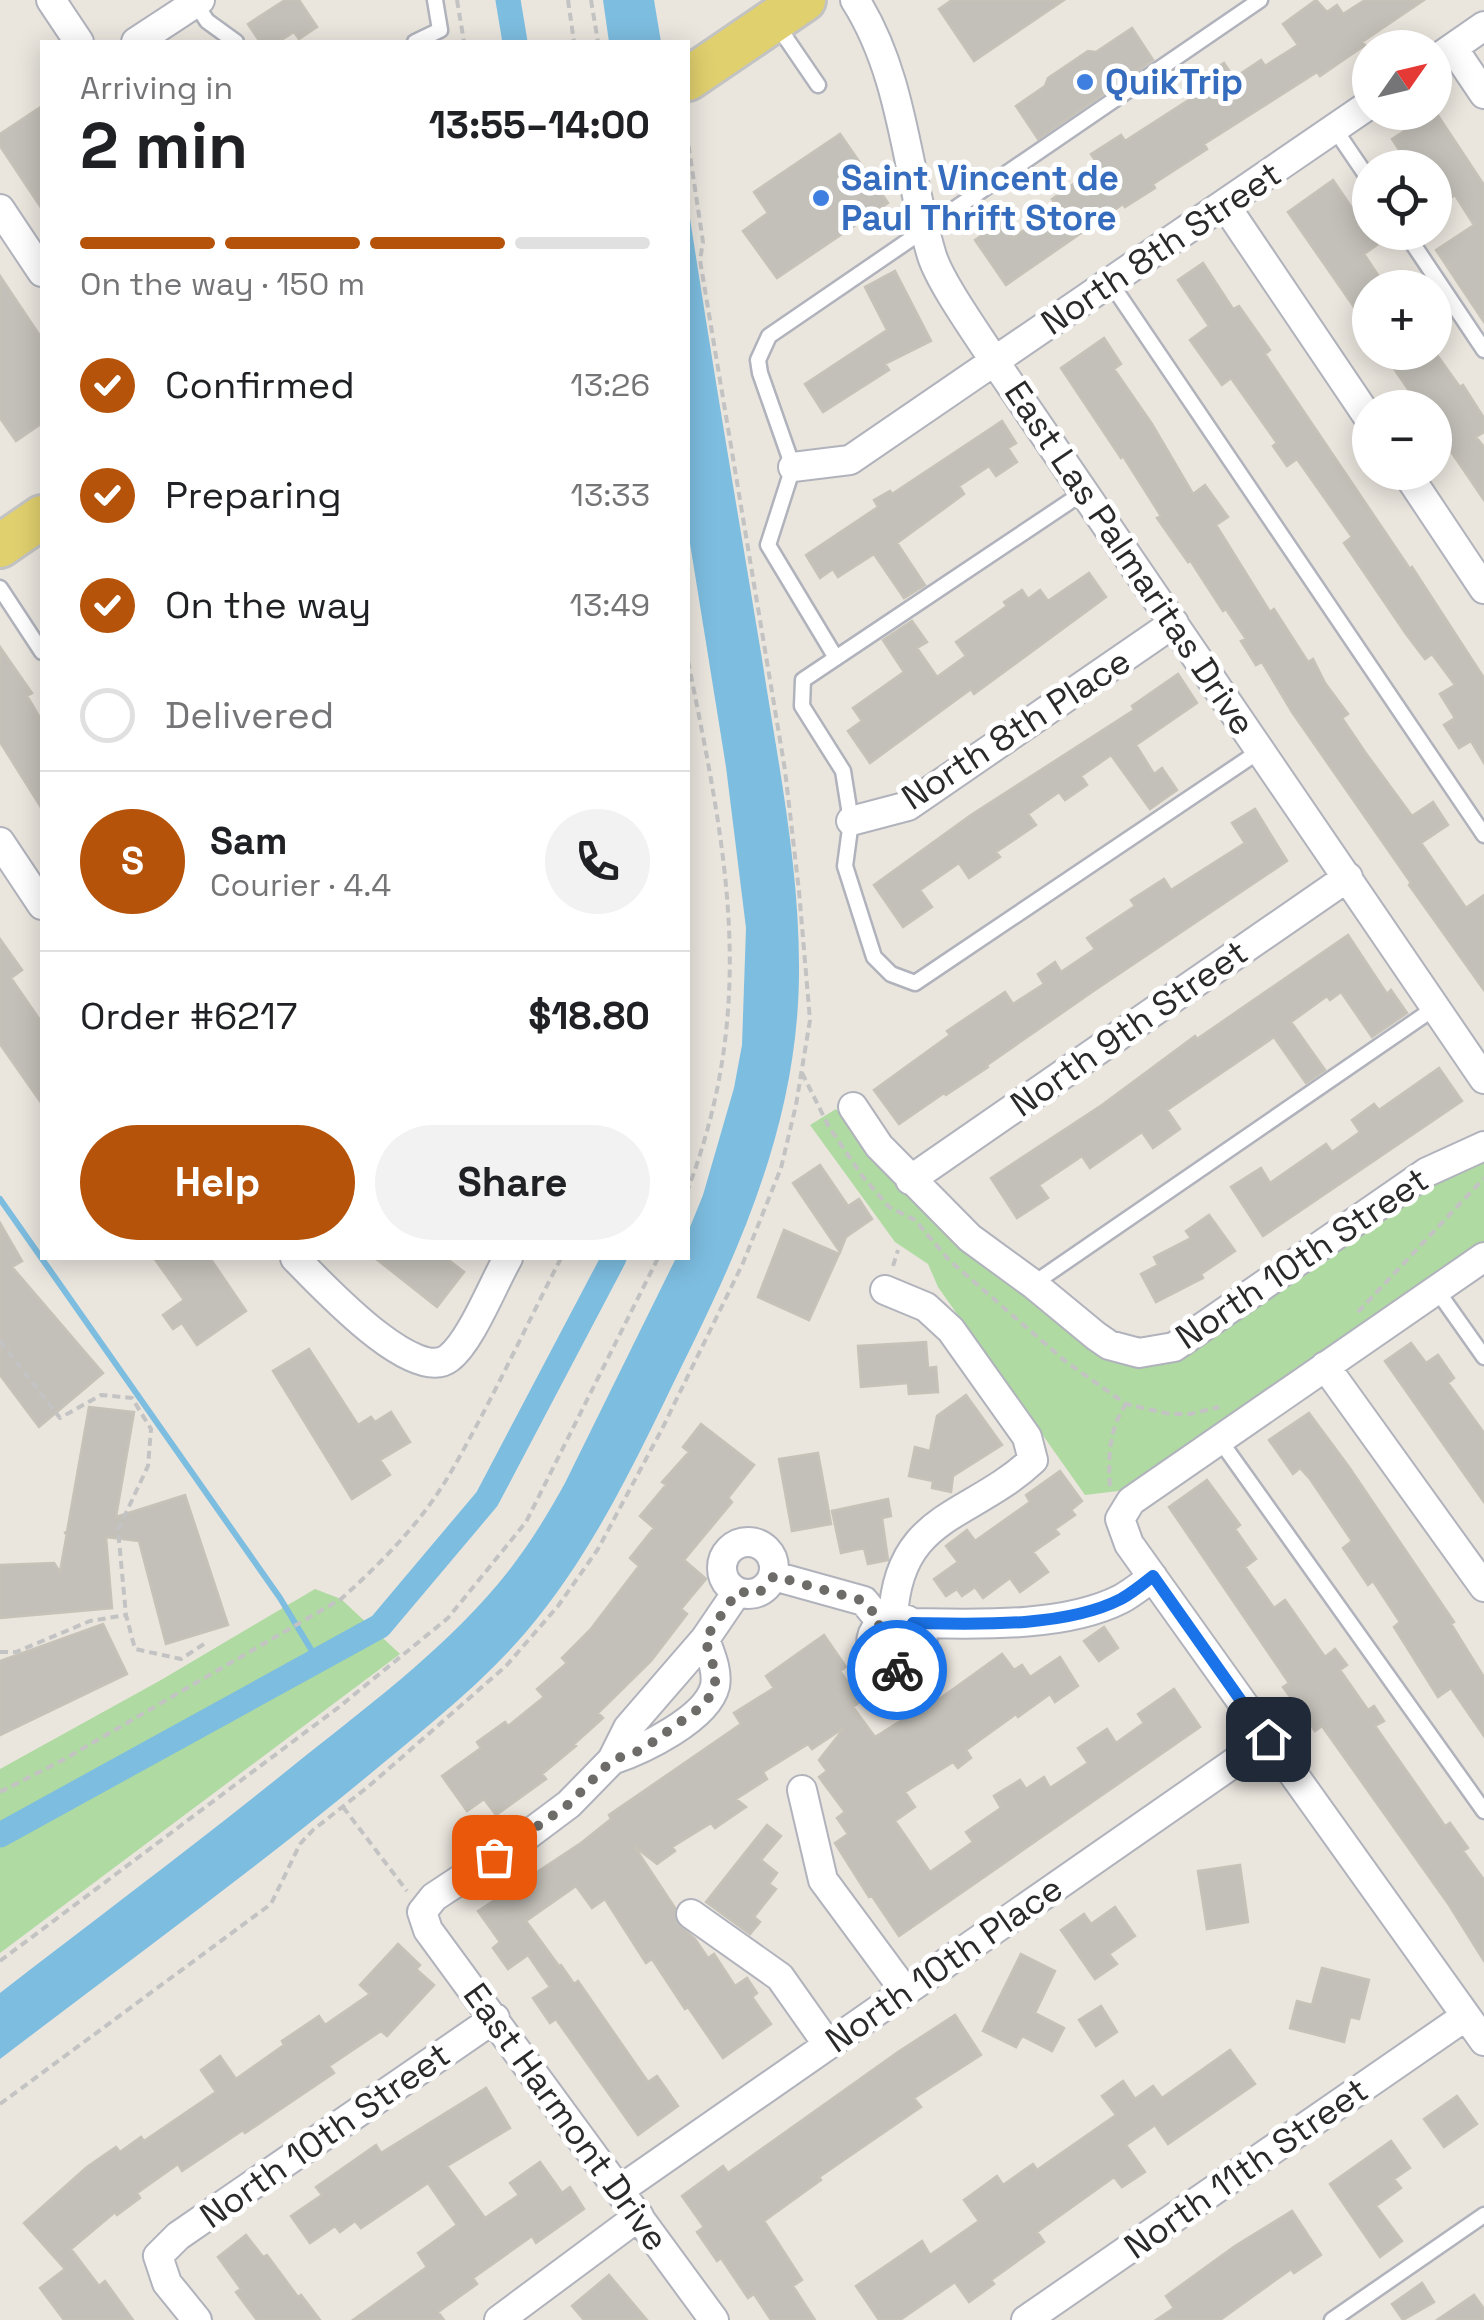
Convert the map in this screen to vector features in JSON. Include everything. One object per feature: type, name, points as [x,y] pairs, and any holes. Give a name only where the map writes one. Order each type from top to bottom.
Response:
[{"type":"main road","points":[[690,78],[789,10]]},
{"type":"main road","points":[[0,546],[40,518]]},
{"type":"street","points":[[51,0],[78,40]]},
{"type":"street","name":"East Las Palmaritas Drive","points":[[855,0],[870,24],[898,102],[933,260],[995,362],[1484,1079]]},
{"type":"street","points":[[139,40],[196,1]]},
{"type":"street","points":[[1452,48],[1484,26]]},
{"type":"street","points":[[1452,62],[1484,94]]},
{"type":"street","name":"North 8th Street","points":[[793,467],[850,460],[1352,116]]},
{"type":"street","points":[[1225,205],[1352,393]]},
{"type":"street","points":[[0,209],[40,269]]},
{"type":"street","points":[[1418,490],[1484,589]]},
{"type":"street","name":"North 8th Place","points":[[851,821],[908,806],[1174,624]]},
{"type":"street","points":[[0,842],[40,902]]},
{"type":"street","name":"North 9th Street","points":[[910,1180],[1348,877]]},
{"type":"street","name":"North 10th Street","points":[[852,1107],[879,1146],[970,1238],[1108,1345],[1139,1353],[1174,1348],[1427,1172],[1484,1146]]},
{"type":"street","points":[[1484,1256],[1131,1500],[1120,1519],[1129,1544],[1484,2041]]},
{"type":"street","points":[[297,1260],[362,1322],[404,1354],[432,1366],[446,1361],[460,1348],[504,1260]]},
{"type":"street","points":[[885,1290],[926,1308],[951,1330],[1027,1437],[1033,1460],[928,1530],[913,1546],[899,1578],[896,1621]]},
{"type":"street","points":[[1325,1366],[1484,1587]]},
{"type":"street","points":[[742,1542],[757,1544],[770,1553],[774,1576],[759,1593],[737,1592],[725,1582],[722,1566],[728,1551],[742,1542]]},
{"type":"street","points":[[774,1576],[864,1601],[896,1621],[961,1624],[1075,1615],[1124,1597],[1153,1576]]},
{"type":"street","points":[[422,1912],[434,1897],[569,1804],[612,1760],[628,1728],[705,1639],[737,1592]]},
{"type":"street","points":[[612,1760],[642,1750],[705,1704],[714,1689],[716,1675],[705,1639]]},
{"type":"street","name":"North 10th Place","points":[[621,2189],[1268,1739]]},
{"type":"street","points":[[802,1790],[823,1880],[905,1991]]},
{"type":"street","name":"East Harmont Drive","points":[[422,1912],[428,1930],[714,2320]]},
{"type":"street","points":[[691,1914],[780,1977],[828,2045]]},
{"type":"street","name":"North 11th Street","points":[[1026,2320],[1466,2016]]},
{"type":"street","name":"North 10th Street","points":[[197,2320],[167,2283],[158,2256],[178,2236],[495,2018]]},
{"type":"street","points":[[499,2320],[639,2216]]},
{"type":"lane","points":[[419,40],[440,30],[435,0]]},
{"type":"lane","points":[[836,658],[768,545],[793,467],[760,373],[758,360],[769,336],[1260,0]]},
{"type":"lane","points":[[196,1],[207,21],[233,40]]},
{"type":"lane","points":[[789,10],[818,85]]},
{"type":"lane","points":[[1334,128],[1352,154]]},
{"type":"lane","points":[[1417,250],[1484,350]]},
{"type":"lane","points":[[1110,282],[1484,835]]},
{"type":"lane","points":[[1084,492],[803,680],[802,706],[844,771],[851,821],[844,866],[874,957],[891,974],[915,983],[1261,750]]},
{"type":"lane","points":[[0,588],[40,649]]},
{"type":"lane","points":[[1032,1284],[1436,1007]]},
{"type":"lane","points":[[1436,1289],[1484,1357]]},
{"type":"lane","points":[[1218,1439],[1484,1811]]},
{"type":"lane","points":[[1332,2320],[1484,2215]]},
{"type":"path","points":[[456,0],[464,40]]},
{"type":"path","points":[[568,0],[574,40]]},
{"type":"path","points":[[592,0],[598,40]]},
{"type":"path","points":[[0,2104],[270,1904],[300,1844],[506,1666],[558,1606],[598,1549],[744,1264],[781,1168],[810,1020],[785,770],[700,260],[704,242],[690,154]]},
{"type":"path","points":[[690,671],[722,834],[731,963],[720,1080],[690,1182]]},
{"type":"path","points":[[802,1074],[863,1177],[890,1207],[915,1220],[949,1260],[1065,1361],[1126,1404],[1180,1414],[1227,1405]]},
{"type":"path","points":[[1355,1316],[1483,1181]]},
{"type":"path","points":[[0,1792],[342,1599],[410,1530],[447,1479],[560,1260]]},
{"type":"path","points":[[0,1961],[339,1708],[448,1618],[526,1522],[657,1260]]},
{"type":"path","points":[[0,1341],[60,1418],[101,1395],[132,1398],[152,1429],[148,1466],[118,1530],[126,1614],[135,1649],[181,1659],[207,1642]]},
{"type":"path","points":[[0,1652],[16,1652],[90,1621],[126,1614]]},
{"type":"path","points":[[343,1808],[422,1912]]},
{"type":"green space","points":[[836,1109],[898,1185],[1138,1363],[1433,1181],[1484,1159],[1484,1241],[1118,1491],[1085,1495],[938,1287],[928,1264],[895,1242],[810,1125]]},
{"type":"green space","points":[[315,1589],[341,1599],[400,1654],[0,1953],[0,1769]]},
{"type":"water","points":[[603,0],[654,0],[661,40],[609,40]]},
{"type":"water","points":[[690,218],[781,776],[796,895],[797,1023],[781,1117],[753,1207],[716,1295],[620,1491],[577,1564],[526,1632],[469,1690],[364,1779],[0,2059],[0,1993],[221,1823],[452,1634],[517,1560],[565,1483],[675,1260],[690,1260],[690,1227],[734,1088],[742,1045],[746,928],[726,767],[690,543]]},
{"type":"building","points":[[285,0],[299,0],[317,27],[299,39],[294,32],[281,40],[259,40],[248,24]]},
{"type":"building","name":"QuikTrip","points":[[952,0],[1064,0],[974,61],[939,9]]},
{"type":"building","points":[[1316,0],[1327,12],[1337,5],[1343,14],[1365,0],[1424,0],[1380,30],[1352,30],[1352,54],[1204,144],[1207,149],[1153,184],[1155,188],[1125,207],[1123,204],[1006,285],[975,240],[1002,221],[1013,238],[1057,207],[1052,199],[1099,166],[1091,154],[1121,135],[1125,141],[1201,92],[1194,82],[1224,63],[1234,78],[1261,60],[1265,66],[1298,45],[1283,24]]},
{"type":"building","name":"QuikTrip","points":[[1132,28],[1153,60],[1038,139],[1016,106],[1088,51],[1096,52]]},
{"type":"building","points":[[40,107],[40,206],[0,146],[0,134]]},
{"type":"building","points":[[1406,130],[1448,130],[1484,185],[1484,322],[1436,250],[1452,250],[1452,239],[1474,225],[1455,195],[1452,197],[1452,150],[1399,150],[1392,139]]},
{"type":"building","name":"Saint Vincent de Paul Thrift Store","points":[[840,134],[888,203],[777,278],[743,231],[768,213],[754,192]]},
{"type":"building","points":[[1333,180],[1352,208],[1352,250],[1370,250],[1364,254],[1375,270],[1352,270],[1352,304],[1288,212]]},
{"type":"building","points":[[1203,263],[1233,309],[1239,306],[1270,350],[1265,354],[1352,483],[1352,490],[1357,490],[1412,567],[1484,678],[1484,763],[1471,741],[1459,748],[1444,725],[1455,718],[1440,694],[1455,685],[1432,654],[1425,659],[1406,634],[1344,543],[1352,537],[1297,459],[1287,466],[1273,446],[1277,443],[1231,378],[1222,385],[1190,340],[1209,326],[1178,280]]},
{"type":"building","points":[[895,271],[931,341],[885,364],[889,370],[823,412],[805,384],[887,330],[865,287]]},
{"type":"building","points":[[0,276],[40,336],[40,424],[16,441],[0,418]]},
{"type":"building","points":[[1104,338],[1121,364],[1114,369],[1193,494],[1205,485],[1228,517],[1216,525],[1270,612],[1274,609],[1308,662],[1313,659],[1348,714],[1342,718],[1365,752],[1412,816],[1433,802],[1448,825],[1421,843],[1466,908],[1484,895],[1484,990],[1409,885],[1262,662],[1256,665],[1241,641],[1246,639],[1157,518],[1161,516],[1123,456],[1061,368]]},
{"type":"building","points":[[1395,370],[1448,370],[1460,387],[1463,385],[1484,418],[1484,432],[1476,437],[1484,447],[1484,500],[1452,453],[1452,390],[1409,390]]},
{"type":"building","points":[[1002,421],[1016,443],[1008,448],[1017,462],[996,476],[989,466],[959,486],[964,494],[897,543],[925,585],[904,598],[874,554],[838,577],[833,569],[820,578],[806,555],[878,507],[874,500],[890,491],[892,494]]},
{"type":"building","points":[[1089,573],[1106,597],[974,694],[971,689],[870,763],[848,731],[862,721],[853,708],[904,672],[883,640],[912,621],[927,642],[917,648],[937,677],[966,656],[956,642],[1007,606],[1004,602],[1022,590],[1028,599],[1040,590],[1048,601]]},
{"type":"building","points":[[0,647],[32,693],[27,696],[40,718],[40,806],[0,742]]},
{"type":"building","points":[[1178,674],[1197,703],[1136,745],[1154,774],[1162,768],[1177,790],[1150,809],[1111,755],[1081,776],[1087,785],[1065,800],[1059,792],[1028,814],[1036,825],[996,852],[1000,857],[969,878],[959,863],[920,890],[932,907],[903,927],[874,885],[971,815],[1134,710],[1132,706]]},
{"type":"building","points":[[1255,809],[1287,861],[899,1124],[874,1090],[950,1035],[947,1031],[1005,992],[1013,1004],[1044,984],[1038,974],[1055,962],[1061,972],[1095,949],[1087,938],[1135,906],[1131,900],[1164,879],[1171,890],[1245,843],[1232,823]]},
{"type":"building","points":[[1348,935],[1387,994],[1391,990],[1407,1013],[1372,1037],[1341,992],[1330,1000],[1327,996],[1291,1022],[1325,1070],[1306,1083],[1274,1037],[1167,1110],[1180,1129],[1153,1148],[1142,1132],[1090,1168],[1082,1156],[1039,1185],[1048,1198],[1017,1218],[991,1178]]},
{"type":"building","points":[[0,939],[22,970],[11,978],[40,1020],[40,1101],[0,1044]]},
{"type":"building","points":[[1439,1068],[1462,1101],[1263,1236],[1231,1187],[1261,1168],[1270,1183],[1326,1144],[1332,1152],[1360,1132],[1352,1120],[1374,1104],[1379,1110]]},
{"type":"building","points":[[820,1165],[848,1206],[859,1199],[872,1219],[846,1237],[840,1252],[793,1183]]},
{"type":"building","points":[[1209,1215],[1235,1251],[1201,1274],[1203,1278],[1156,1302],[1141,1274],[1158,1265],[1154,1257],[1191,1238],[1186,1231]]},
{"type":"building","points":[[0,1223],[22,1261],[12,1267],[103,1373],[39,1427],[0,1375]]},
{"type":"building","points":[[784,1230],[839,1254],[809,1320],[758,1297]]},
{"type":"building","points":[[155,1260],[211,1260],[246,1311],[197,1345],[182,1323],[173,1329],[163,1315],[184,1300]]},
{"type":"building","points":[[378,1260],[449,1260],[464,1272],[437,1307]]},
{"type":"building","points":[[926,1342],[928,1368],[936,1367],[938,1392],[909,1394],[908,1383],[861,1387],[858,1346]]},
{"type":"building","points":[[1411,1343],[1426,1363],[1438,1355],[1454,1378],[1448,1383],[1484,1433],[1484,1502],[1385,1361]]},
{"type":"building","points":[[309,1349],[358,1425],[371,1417],[375,1422],[391,1412],[410,1442],[380,1460],[390,1475],[352,1499],[273,1371]]},
{"type":"building","points":[[966,1395],[1002,1445],[953,1476],[951,1492],[932,1488],[933,1481],[909,1476],[915,1447],[930,1451],[937,1416]]},
{"type":"building","points":[[89,1407],[134,1412],[116,1517],[185,1495],[228,1625],[166,1644],[139,1541],[106,1537],[112,1608],[0,1618],[0,1565],[54,1563],[60,1572]]},
{"type":"building","points":[[1309,1413],[1454,1622],[1451,1624],[1484,1677],[1484,1736],[1451,1688],[1438,1697],[1394,1627],[1400,1622],[1373,1581],[1368,1585],[1343,1548],[1352,1541],[1310,1479],[1300,1468],[1293,1474],[1269,1440]]},
{"type":"building","points":[[701,1424],[754,1465],[728,1498],[732,1502],[684,1560],[706,1579],[681,1609],[687,1614],[651,1661],[598,1713],[603,1718],[542,1774],[546,1779],[496,1815],[484,1799],[467,1811],[442,1776],[481,1748],[477,1742],[505,1722],[508,1726],[544,1697],[537,1689],[567,1663],[562,1658],[590,1630],[639,1566],[630,1558],[654,1528],[640,1516],[666,1485],[662,1482],[689,1452],[683,1447]]},
{"type":"building","points":[[818,1453],[831,1524],[792,1531],[779,1459]]},
{"type":"building","points":[[1060,1471],[1082,1501],[1071,1510],[1075,1515],[1055,1529],[1059,1534],[1033,1552],[1048,1572],[1020,1592],[1010,1578],[983,1598],[975,1587],[962,1596],[957,1589],[946,1596],[934,1579],[958,1562],[946,1546],[967,1530],[975,1541],[1030,1502],[1026,1495]]},
{"type":"building","points":[[1207,1480],[1240,1525],[1235,1529],[1256,1559],[1245,1567],[1274,1608],[1285,1600],[1325,1657],[1335,1649],[1347,1665],[1340,1670],[1368,1710],[1374,1706],[1384,1721],[1375,1726],[1445,1826],[1450,1823],[1468,1848],[1463,1851],[1484,1880],[1484,1961],[1322,1726],[1315,1731],[1283,1687],[1289,1683],[1169,1507]]},
{"type":"building","points":[[888,1499],[891,1516],[882,1518],[888,1560],[868,1564],[864,1548],[841,1553],[832,1511]]},
{"type":"building","points":[[103,1624],[127,1674],[0,1735],[0,1661]]},
{"type":"building","points":[[1104,1627],[1118,1648],[1099,1661],[1084,1641]]},
{"type":"building","points":[[824,1635],[846,1667],[840,1671],[861,1701],[853,1707],[875,1737],[938,1700],[1002,1654],[1014,1670],[1022,1665],[1030,1677],[1060,1657],[1078,1686],[1055,1702],[1050,1694],[1018,1717],[1016,1714],[966,1750],[971,1758],[958,1768],[953,1762],[905,1792],[915,1807],[895,1821],[930,1872],[973,1842],[966,1832],[1001,1808],[994,1796],[1020,1780],[1026,1789],[1044,1777],[1050,1788],[1088,1763],[1078,1748],[1107,1729],[1116,1743],[1144,1723],[1138,1714],[1174,1689],[1200,1727],[899,1936],[835,1843],[848,1834],[837,1818],[845,1812],[819,1777],[827,1771],[819,1760],[845,1727],[812,1749],[808,1744],[763,1772],[767,1779],[736,1799],[746,1807],[715,1828],[711,1823],[672,1847],[675,1851],[657,1864],[634,1846],[675,1908],[676,1922],[708,1958],[714,1954],[735,1986],[747,1978],[757,1993],[752,1997],[771,2024],[723,2058],[652,1959],[646,1963],[605,1899],[592,1908],[576,1886],[526,1921],[574,1984],[578,1981],[648,2082],[657,2076],[678,2106],[638,2135],[556,2019],[550,2023],[533,1998],[550,1987],[528,1955],[508,1969],[493,1948],[500,1942],[478,1911],[581,1843],[611,1819],[609,1815],[741,1724],[734,1713],[774,1688],[766,1676]]},
{"type":"building","points":[[767,1825],[781,1836],[761,1860],[777,1873],[769,1884],[776,1889],[754,1917],[760,1922],[750,1934],[706,1902]]},
{"type":"building","points":[[1240,1865],[1248,1922],[1207,1929],[1198,1871]]},
{"type":"building","points":[[1115,1907],[1135,1936],[1109,1954],[1117,1964],[1095,1979],[1061,1930],[1084,1914],[1091,1924]]},
{"type":"building","points":[[398,1944],[434,1985],[387,2036],[381,2031],[329,2066],[334,2073],[245,2133],[243,2130],[182,2171],[178,2164],[71,2249],[99,2286],[105,2281],[133,2320],[64,2320],[40,2288],[65,2269],[24,2223],[87,2167],[116,2147],[120,2152],[141,2137],[144,2141],[216,2092],[201,2070],[220,2056],[236,2079],[319,2016],[325,2025],[370,1994],[360,1985]]},
{"type":"building","points":[[1021,1954],[1055,1971],[1035,2013],[1064,2028],[1052,2051],[1022,2036],[1016,2047],[983,2031]]},
{"type":"building","points":[[1322,1968],[1369,1980],[1359,2019],[1350,2017],[1344,2042],[1290,2028],[1297,2001],[1312,2005]]},
{"type":"building","points":[[1101,2006],[1117,2032],[1096,2046],[1079,2020]]},
{"type":"building","points":[[955,2015],[981,2055],[914,2098],[921,2107],[819,2177],[821,2180],[764,2221],[802,2280],[793,2286],[815,2320],[771,2320],[754,2294],[748,2298],[721,2258],[717,2261],[697,2232],[704,2227],[682,2196],[723,2166],[728,2173]]},
{"type":"building","points":[[1230,2050],[1255,2084],[1168,2144],[1155,2125],[1126,2145],[1145,2172],[1122,2187],[1114,2177],[1037,2232],[1044,2242],[991,2280],[994,2284],[969,2302],[955,2282],[900,2320],[879,2320],[856,2286],[922,2241],[930,2255],[979,2221],[964,2200],[997,2176],[1003,2185],[1033,2164],[1037,2170],[1116,2115],[1102,2096],[1123,2081],[1135,2099],[1153,2086],[1162,2098]]},
{"type":"building","points":[[486,2088],[510,2128],[447,2166],[485,2218],[519,2195],[510,2183],[540,2162],[562,2193],[570,2187],[584,2209],[536,2243],[532,2236],[473,2278],[477,2284],[438,2312],[444,2320],[353,2320],[427,2267],[418,2253],[457,2225],[428,2183],[361,2228],[355,2221],[340,2232],[335,2226],[310,2243],[291,2216],[322,2195],[316,2187],[376,2145],[381,2153]]},
{"type":"building","points":[[1457,2096],[1477,2124],[1444,2147],[1424,2119]]},
{"type":"building","points":[[1391,2141],[1410,2168],[1394,2179],[1401,2188],[1376,2206],[1402,2241],[1380,2257],[1330,2184]]},
{"type":"building","points":[[1292,2211],[1321,2255],[1294,2273],[1291,2269],[1220,2320],[1156,2320],[1174,2308],[1166,2296]]},
{"type":"building","points":[[246,2235],[320,2320],[257,2320],[236,2292],[241,2289],[218,2257]]},
{"type":"building","points":[[609,2275],[647,2320],[584,2320],[572,2306]]},
{"type":"building","points":[[1422,2283],[1434,2302],[1403,2320],[1392,2304]]},
{"type":"building","points":[[1474,2295],[1484,2309],[1484,2320],[1437,2320]]},
{"type":"waterway","points":[[508,0],[515,40]]},
{"type":"waterway","points":[[0,1199],[40,1256]]},
{"type":"waterway","points":[[43,1260],[280,1598],[318,1661]]},
{"type":"waterway","points":[[0,1835],[380,1626],[487,1499],[613,1260]]},
{"type":"way so far","points":[[494,1857],[569,1804],[612,1760],[642,1750],[705,1704],[714,1689],[716,1675],[705,1639],[737,1592],[759,1593],[774,1576],[864,1601],[881,1622],[870,1641],[874,1657],[885,1668],[897,1670]]},
{"type":"place","name":"QuikTrip","points":[[1085,82]]},
{"type":"place","name":"Saint Vincent de Paul Thrift Store","points":[[821,198]]},
{"type":"route","points":[[897,1670],[907,1668],[921,1654],[923,1640],[913,1623],[961,1624],[1075,1615],[1124,1597],[1153,1576],[1268,1739]]}]
